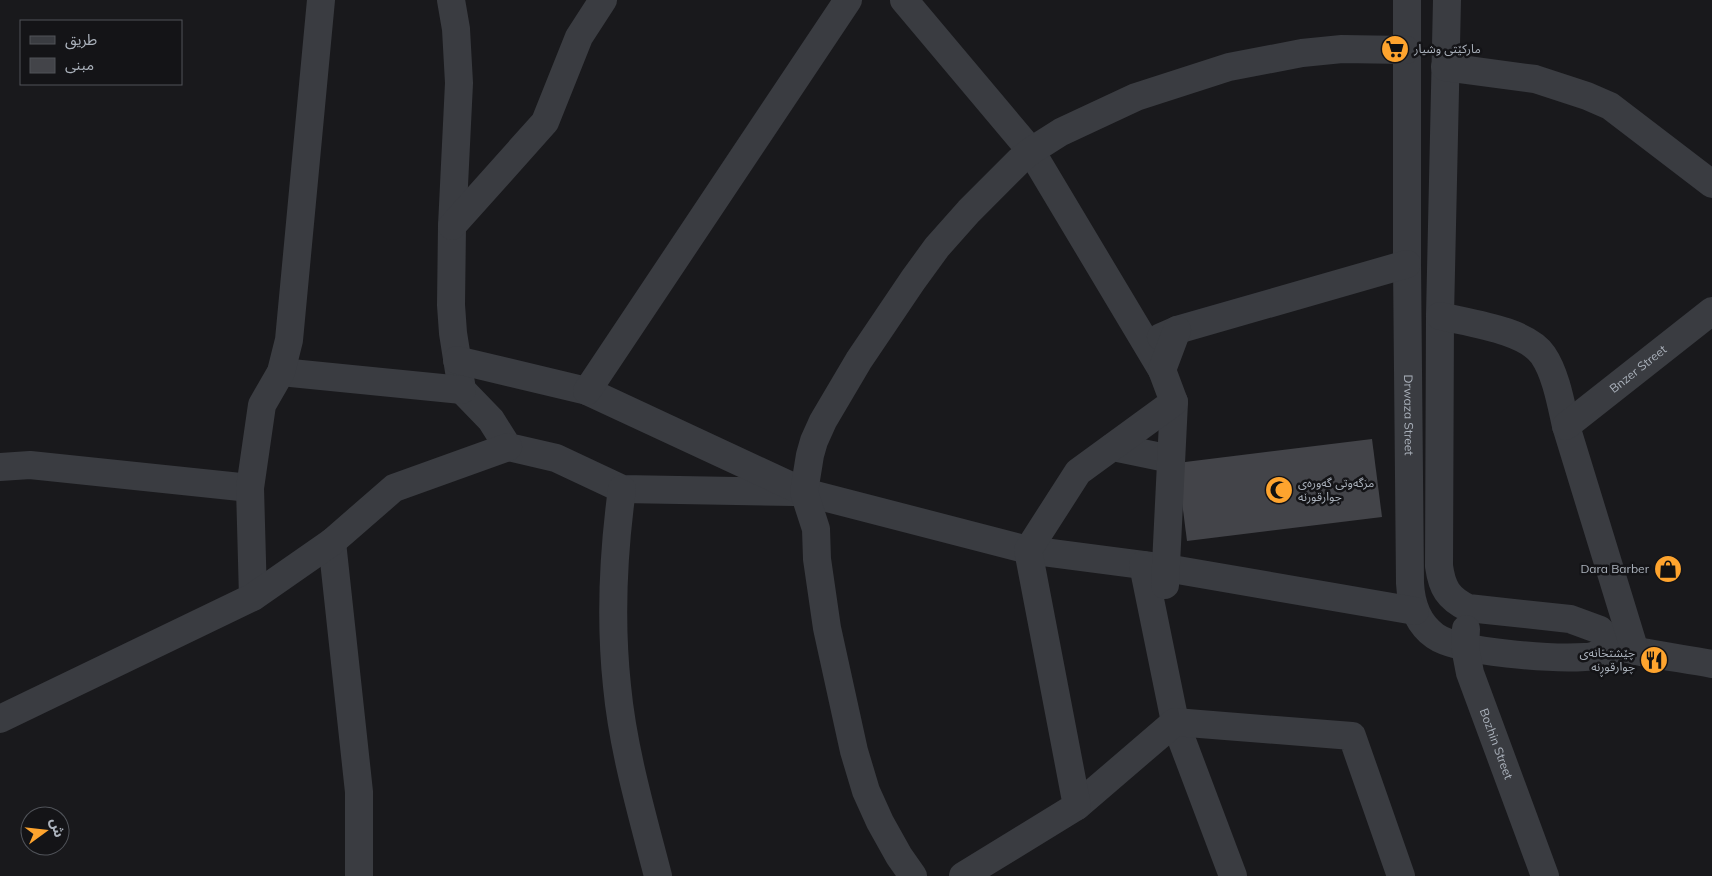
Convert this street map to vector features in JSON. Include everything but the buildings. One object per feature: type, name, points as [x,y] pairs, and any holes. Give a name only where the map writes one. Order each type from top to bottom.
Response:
[{"type":"street","points":[[253,597],[250,488],[262,405],[282,372],[288,340],[321,0]]},
{"type":"street","points":[[451,0],[456,29],[459,83],[452,226],[451,305],[457,360],[462,390],[491,420],[508,446]]},
{"type":"street","points":[[452,226],[545,122],[578,37],[603,0]]},
{"type":"street","points":[[587,391],[848,0]]},
{"type":"street","points":[[904,0],[1031,151],[1162,370],[1174,402],[1171,459],[1154,566],[1161,656],[1174,722],[1233,876]]},
{"type":"street","name":"Drwaza Street","points":[[1407,0],[1410,583],[1411,598],[1415,612],[1423,625],[1435,636],[1449,643],[1465,647],[1522,655],[1571,657],[1587,657],[1626,650],[1712,664]]},
{"type":"street","points":[[1447,0],[1440,316],[1439,566],[1441,578],[1446,592],[1457,602],[1468,608],[1570,619],[1600,630],[1626,650]]},
{"type":"street","points":[[913,876],[899,856],[880,822],[866,791],[854,751],[827,628],[817,559],[816,529],[804,492],[814,441],[823,421],[859,360],[937,247],[969,211],[1031,151],[1081,122],[1136,97],[1228,67],[1302,53],[1342,49],[1406,50]]},
{"type":"street","points":[[1445,67],[1535,79],[1588,96],[1610,106],[1712,184]]},
{"type":"street","points":[[1147,343],[1177,330],[1407,264]]},
{"type":"street","name":"Bnzer Street","points":[[1566,426],[1712,311]]},
{"type":"street","points":[[1440,316],[1510,333],[1529,342],[1543,355],[1557,389],[1626,650]]},
{"type":"street","points":[[1162,370],[1177,330]]},
{"type":"street","points":[[457,360],[587,391],[804,492],[1028,550],[1154,566],[1415,612]]},
{"type":"street","points":[[282,372],[462,390]]},
{"type":"street","points":[[1077,806],[1028,550],[1078,472],[1174,402]]},
{"type":"street","points":[[0,719],[253,597],[332,542],[394,488],[508,446],[556,458],[622,489],[804,492]]},
{"type":"street","points":[[1112,446],[1171,459]]},
{"type":"street","points":[[0,467],[30,465],[250,488]]},
{"type":"street","points":[[622,489],[614,554],[612,593],[617,688],[631,766],[658,876]]},
{"type":"street","points":[[332,542],[359,792],[359,876]]},
{"type":"street","name":"Bozhin Street","points":[[1468,608],[1465,647],[1470,673],[1545,876]]},
{"type":"street","points":[[963,876],[1077,806],[1174,722],[1352,736],[1401,876]]},
{"type":"place","name":"مارکێتی وشیار","points":[[1395,49]]},
{"type":"place","name":"مزگەوتی گەورەی جوارقورنە","points":[[1279,490]]},
{"type":"place","name":"Dara Barber","points":[[1668,569]]},
{"type":"place","name":"چێشتخانەی چوارقوڕنە","points":[[1654,660]]}]
